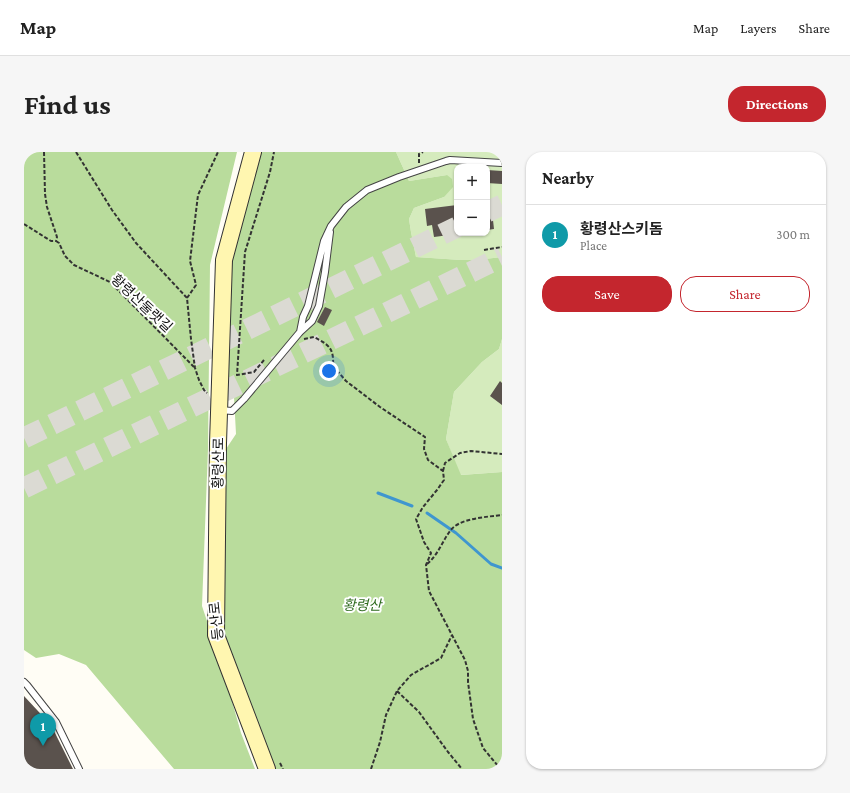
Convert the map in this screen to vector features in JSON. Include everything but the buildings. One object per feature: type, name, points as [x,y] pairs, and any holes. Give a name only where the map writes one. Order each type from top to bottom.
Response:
[{"type":"street","name":"황령산로","points":[[253,152],[224,260],[218,443],[216,634],[273,765]]},
{"type":"lane","points":[[299,333],[303,317],[308,306],[324,241],[331,226],[346,207],[367,190],[399,176],[448,161],[502,164]]},
{"type":"lane","points":[[220,403],[232,411],[244,399],[299,333],[312,321],[319,306],[331,226]]},
{"type":"lane","points":[[24,682],[56,722],[79,769]]},
{"type":"path","points":[[24,224],[51,240],[56,241],[57,237],[47,207],[45,194],[44,152]]},
{"type":"path","points":[[76,152],[112,210],[136,243],[187,298],[195,368],[204,390],[220,403]]},
{"type":"path","points":[[187,298],[196,285],[190,261],[198,195],[218,152]]},
{"type":"path","points":[[268,356],[254,372],[237,375],[245,252],[270,172],[274,152]]},
{"type":"path","name":"황령산둘랫길","points":[[56,241],[59,243],[65,256],[74,265],[110,282],[195,368]]},
{"type":"path","points":[[484,250],[502,247]]},
{"type":"path","points":[[299,333],[304,340],[314,338],[329,347],[333,356],[333,366],[346,381],[425,437],[424,450],[428,460],[443,471]]},
{"type":"path","points":[[502,454],[471,451],[460,453],[445,462],[443,471],[444,480],[422,507],[416,519],[424,542],[431,553],[426,565],[429,591],[465,660],[468,671],[473,719],[483,748],[498,766],[502,768]]},
{"type":"path","points":[[426,565],[432,560],[451,529],[466,520],[502,514]]},
{"type":"path","points":[[371,769],[380,742],[386,715],[397,691],[412,675],[441,658],[452,635]]},
{"type":"path","points":[[397,691],[419,712],[462,769]]},
{"type":"path","points":[[273,765],[283,769]]},
{"type":"green space","points":[[24,152],[237,152],[210,265],[208,449],[202,606],[222,666],[241,733],[255,769],[174,769],[86,665],[59,654],[36,658],[24,650]]},
{"type":"green space","name":"황령산","points":[[257,152],[396,152],[409,181],[447,175],[452,179],[453,187],[444,197],[414,208],[409,219],[416,257],[476,260],[502,257],[502,339],[499,349],[482,362],[454,392],[446,439],[461,475],[502,472],[502,769],[271,769],[221,635],[222,455],[236,434],[234,397],[226,384],[230,269]]},
{"type":"green space","points":[[396,152],[502,152],[502,257],[461,260],[416,257],[409,219],[414,208],[444,197],[447,175],[409,181]]},
{"type":"green space","points":[[502,339],[502,472],[460,475],[446,439],[454,392],[482,362],[499,349]]},
{"type":"waterway","points":[[378,493],[412,506]]},
{"type":"waterway","points":[[427,513],[456,533],[491,564],[502,568]]},
{"type":"tunnel","points":[[490,211],[502,205]]},
{"type":"tunnel","points":[[24,438],[454,228]]},
{"type":"tunnel","points":[[24,488],[502,257]]},
{"type":"place","name":"황령산스키돔","points":[[43,746]]}]
